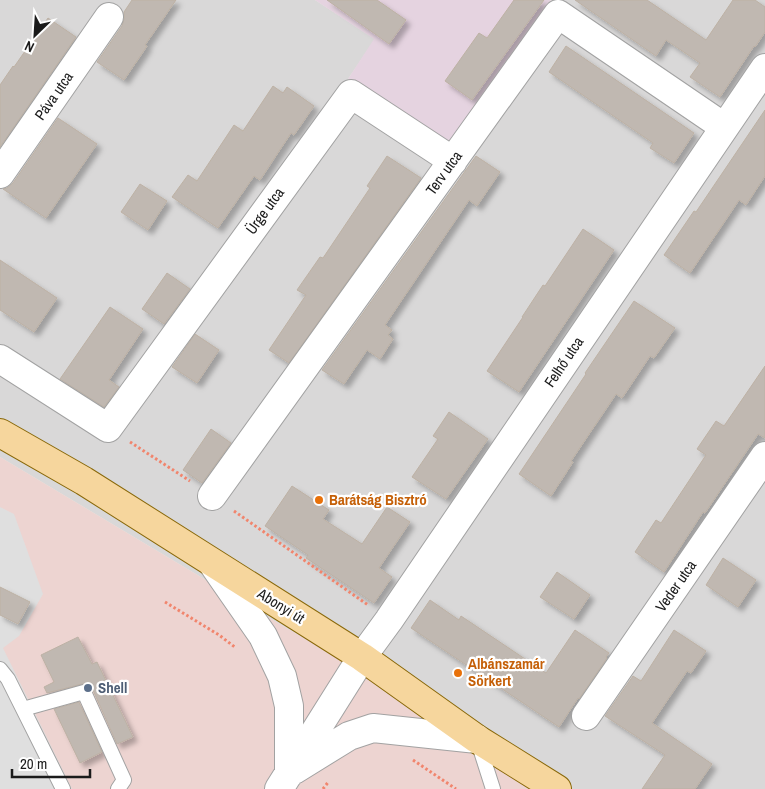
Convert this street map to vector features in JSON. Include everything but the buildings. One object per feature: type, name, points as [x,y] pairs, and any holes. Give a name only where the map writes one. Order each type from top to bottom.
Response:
[{"type":"main road","name":"Abonyi út","points":[[0,433],[84,481],[362,657],[477,739],[557,789]]},
{"type":"street","name":"Terv utca","points":[[212,496],[558,14],[724,127]]},
{"type":"street","name":"Páva utca","points":[[0,174],[108,17]]},
{"type":"street","name":"Felhő utca","points":[[284,781],[362,657],[765,68]]},
{"type":"street","name":"Ürge utca","points":[[108,428],[350,94],[453,160]]},
{"type":"street","points":[[0,359],[108,428]]},
{"type":"street","name":"Veder utca","points":[[586,716],[765,456]]},
{"type":"street","points":[[213,564],[264,636],[282,676],[289,706],[284,781]]},
{"type":"street","points":[[284,781],[349,736],[372,728],[477,739]]},
{"type":"lane","points":[[0,669],[8,678],[63,789]]},
{"type":"lane","points":[[24,709],[84,692],[124,780],[118,789]]},
{"type":"lane","points":[[477,739],[493,789]]},
{"type":"path","points":[[108,428],[212,496],[389,620]]},
{"type":"shaded area","points":[[0,0],[315,0],[375,39],[348,79],[449,145],[551,0],[765,0],[765,789],[554,789],[478,738],[283,626],[0,457]]},
{"type":"shaded area","points":[[315,0],[551,0],[449,145],[348,79],[374,39]]},
{"type":"shaded area","points":[[0,457],[283,626],[478,738],[554,789],[0,789]]},
{"type":"shaded area","points":[[0,507],[14,514],[43,594],[19,636],[3,648],[72,789],[0,789]]},
{"type":"place","name":"Barátság Bisztró","points":[[319,500]]},
{"type":"place","name":"Albánszamár Sörkert","points":[[458,673]]},
{"type":"place","name":"Shell","points":[[88,688]]}]
